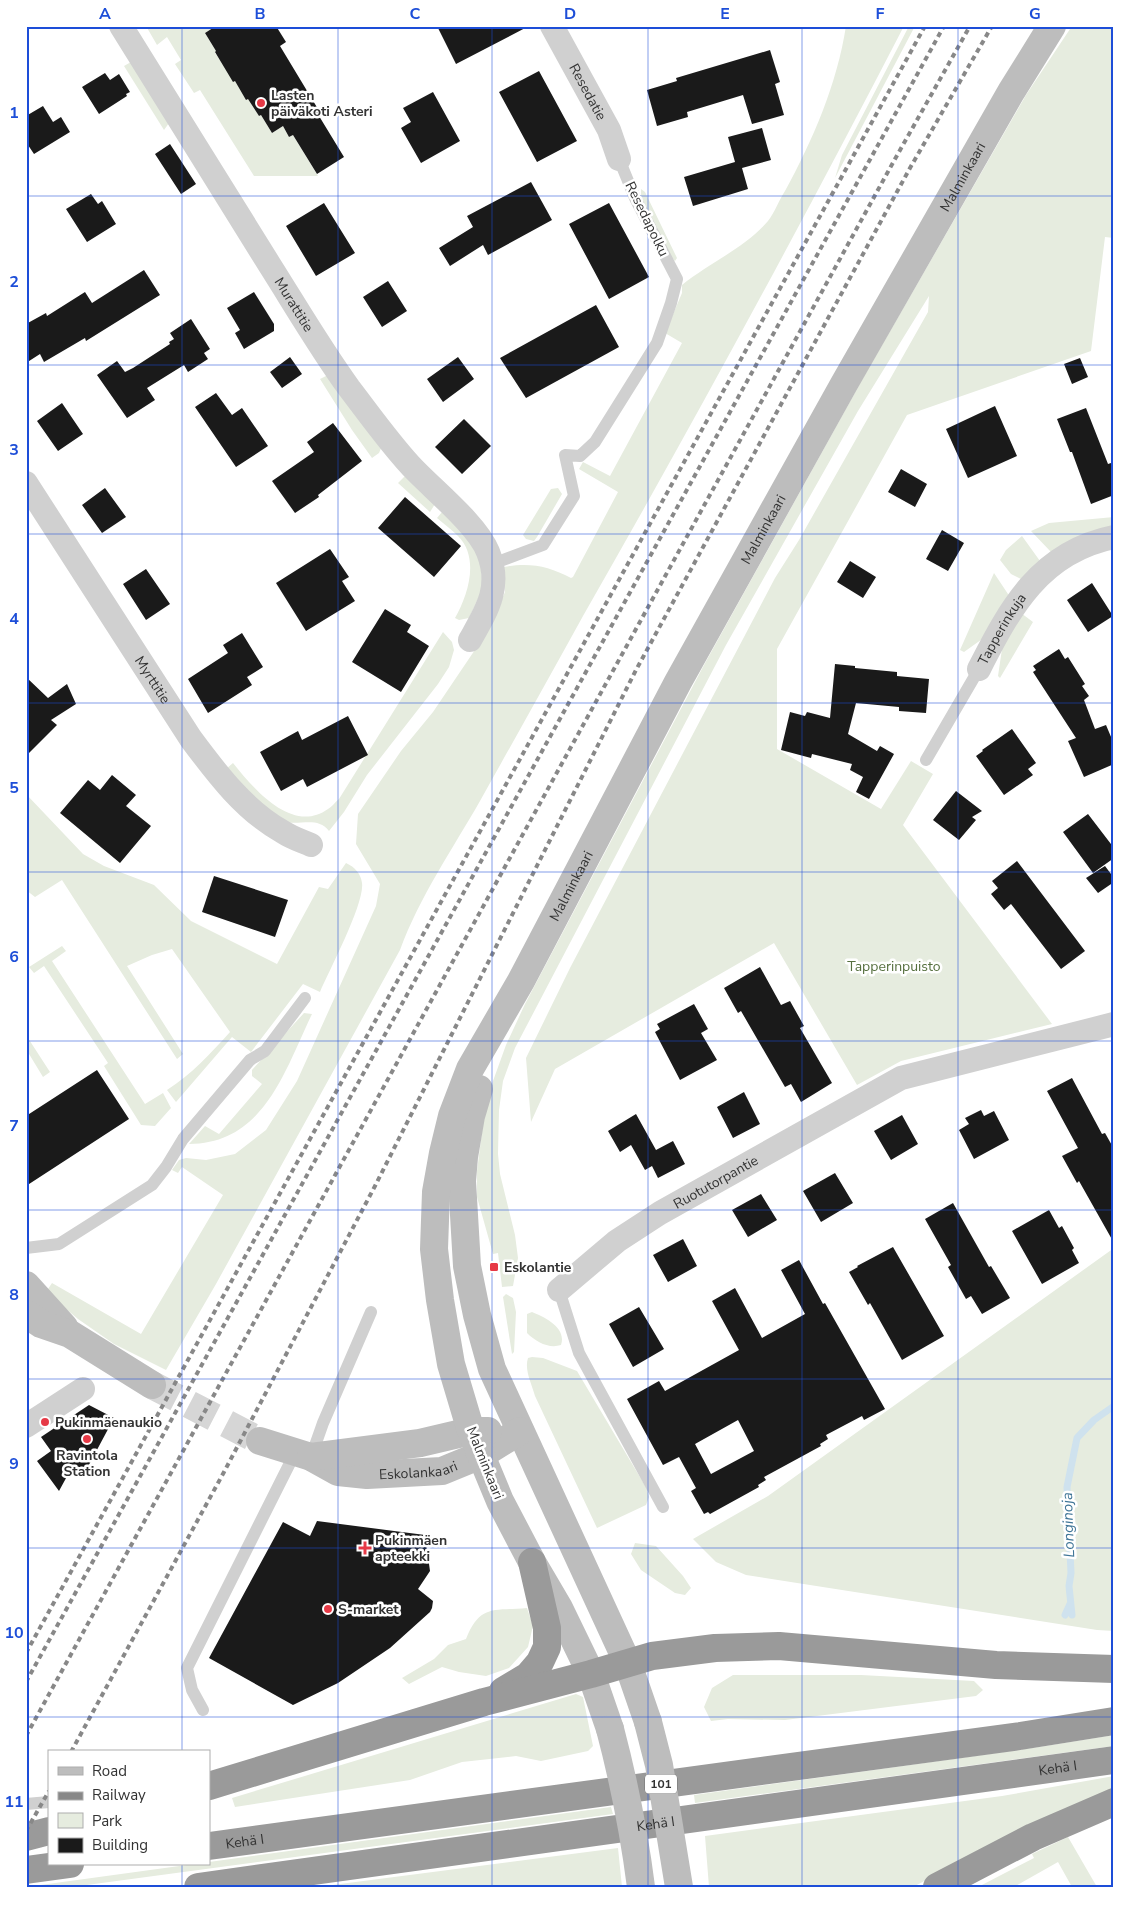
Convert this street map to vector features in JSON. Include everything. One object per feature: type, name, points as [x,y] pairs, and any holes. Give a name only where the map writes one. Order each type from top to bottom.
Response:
[{"type":"highway","points":[[484,1702],[528,1676],[540,1662],[547,1647],[548,1628],[532,1562]]},
{"type":"highway","points":[[210,1786],[484,1702],[652,1656],[715,1648],[780,1646],[996,1666],[1114,1669]]},
{"type":"highway","name":"Kehä I","points":[[210,1846],[1000,1739],[1114,1721]]},
{"type":"highway","name":"Kehä I","points":[[198,1887],[1114,1760]]},
{"type":"highway","points":[[937,1887],[1033,1838],[1114,1802]]},
{"type":"highway","points":[[26,1837],[48,1831]]},
{"type":"highway","points":[[26,1870],[55,1866]]},
{"type":"main road","name":"Malminkaari","points":[[642,1887],[634,1831],[623,1776],[610,1729],[591,1674],[559,1608],[500,1501],[476,1443],[451,1364],[440,1300],[434,1249],[436,1192],[452,1116],[470,1069],[521,981],[678,682],[848,375],[1048,30]]},
{"type":"main road","name":"Malminkaari","points":[[495,1028],[471,1116],[462,1181],[467,1266],[477,1315],[492,1369],[628,1664],[648,1722],[659,1765],[679,1887]]},
{"type":"main road","points":[[26,1285],[70,1334]]},
{"type":"main road","points":[[26,1314],[41,1324],[70,1334],[152,1385]]},
{"type":"main road","name":"Eskolankaari","points":[[260,1441],[303,1455],[420,1443],[476,1443],[520,1432]]},
{"type":"street","name":"Murattitie","points":[[121,26],[312,332],[349,387],[409,464],[480,537],[488,550],[492,564]]},
{"type":"street","name":"Resedatie","points":[[552,26],[609,130],[619,159]]},
{"type":"street","name":"Myrttitie","points":[[26,483],[191,739],[214,770],[261,817],[283,832],[311,845]]},
{"type":"street","name":"Tapperinkuja","points":[[979,669],[1022,594],[1038,576],[1051,564],[1070,552],[1094,542],[1114,537]]},
{"type":"street","points":[[470,640],[487,611],[492,596],[494,581],[492,564]]},
{"type":"street","name":"Ruotutorpantie","points":[[559,1290],[617,1241],[660,1213],[901,1078],[1114,1024]]},
{"type":"street","points":[[26,1426],[83,1389]]},
{"type":"lane","name":"Resedapolku","points":[[492,564],[543,545],[574,496],[565,455],[580,456],[595,442],[657,343],[671,303],[677,279],[635,198],[619,159]]},
{"type":"lane","name":"Tapperinkuja","points":[[926,760],[979,669]]},
{"type":"lane","points":[[26,1248],[59,1244],[152,1185],[183,1139],[250,1060],[264,1051],[305,998]]},
{"type":"lane","name":"Ruotutorpantie","points":[[559,1290],[579,1353],[663,1508]]},
{"type":"lane","points":[[203,1710],[192,1690],[187,1668],[303,1455],[323,1423],[371,1312]]},
{"type":"lane","points":[[210,1780],[236,1778]]},
{"type":"lane","points":[[26,1804],[48,1802]]},
{"type":"green space","points":[[146,26],[216,26],[205,33],[216,51],[215,53],[235,81],[258,93],[255,109],[272,133],[283,126],[289,137],[293,135],[318,176],[254,176],[200,90],[194,93],[175,64],[181,60],[167,37],[157,45]]},
{"type":"green space","points":[[846,26],[904,26],[826,175],[666,470],[427,892],[400,950],[216,1284],[166,1370],[114,1344],[78,1319],[46,1292],[52,1283],[141,1334],[223,1195],[182,1167],[178,1173],[172,1170],[179,1160],[186,1158],[206,1160],[235,1154],[266,1130],[297,1081],[376,906],[380,884],[356,844],[358,814],[401,751],[433,712],[489,629],[505,592],[504,567],[539,566],[571,578],[573,577],[618,492],[579,469],[583,462],[610,476],[682,343],[665,333],[682,293],[682,285],[749,239],[759,231],[773,214],[805,152],[823,111],[837,69]]},
{"type":"green space","points":[[909,26],[915,26],[835,178],[842,155]]},
{"type":"green space","name":"Tapperinpuisto","points":[[1072,26],[1114,26],[1114,238],[1105,237],[1091,351],[907,415],[777,649],[777,749],[881,809],[911,761],[933,774],[903,825],[1052,1024],[901,1061],[857,1085],[774,943],[555,1069],[531,1122],[526,1058],[570,968],[775,578],[799,540],[928,312],[929,296],[858,411],[726,645],[515,1048],[503,1081],[499,1110],[498,1154],[500,1174],[515,1235],[518,1258],[513,1286],[502,1287],[498,1253],[493,1254],[477,1197],[477,1171],[483,1124],[493,1081],[506,1045],[525,1004],[704,665],[862,380],[1026,95]]},
{"type":"green space","points":[[131,62],[169,123],[164,130],[124,66]]},
{"type":"green space","points":[[641,189],[645,192],[677,258],[675,261],[641,199]]},
{"type":"green space","points":[[328,375],[382,446],[379,453],[372,458],[320,379]]},
{"type":"green space","points":[[407,474],[435,504],[430,512],[398,483]]},
{"type":"green space","points":[[558,488],[562,494],[537,537],[534,541],[526,539],[523,535],[551,489]]},
{"type":"green space","points":[[442,512],[465,534],[480,558],[483,588],[469,618],[459,620],[455,618],[464,599],[470,577],[469,555],[465,545],[458,536],[437,518]]},
{"type":"green space","points":[[1114,517],[1114,527],[1051,552],[1031,531],[1049,523]]},
{"type":"green space","points":[[1022,536],[1040,561],[1021,579],[1011,574],[1000,560],[1006,550]]},
{"type":"green space","points":[[994,573],[1010,597],[985,637],[964,652],[960,650]]},
{"type":"green space","points":[[1021,613],[1033,622],[1000,678],[998,676],[1002,649]]},
{"type":"green space","points":[[443,632],[452,642],[454,650],[449,667],[438,684],[367,775],[344,812],[329,831],[324,826],[313,822],[294,823],[277,818],[226,769],[233,763],[262,795],[274,805],[287,812],[301,816],[314,816],[329,808],[339,799]]},
{"type":"green space","points":[[26,794],[83,854],[104,866],[154,885],[191,921],[277,964],[319,887],[328,889],[346,863],[352,867],[357,871],[362,883],[358,906],[320,992],[303,984],[251,1052],[232,1037],[176,1102],[167,1090],[193,1070],[230,1032],[172,949],[127,966],[183,1054],[177,1059],[62,880],[35,897],[26,890]]},
{"type":"green space","points":[[62,946],[66,951],[52,961],[145,1104],[163,1093],[171,1108],[155,1126],[141,1125],[104,1066],[108,1063],[44,966],[34,973],[29,967]]},
{"type":"green space","points":[[304,1013],[312,1014],[292,1058],[281,1080],[254,1118],[236,1132],[215,1141],[189,1144],[205,1126],[219,1134],[262,1084],[252,1076],[252,1070]]},
{"type":"green space","points":[[26,1035],[50,1072],[43,1077],[26,1049]]},
{"type":"green space","points":[[1114,1248],[1114,1631],[1097,1630],[746,1575],[716,1562],[693,1539],[768,1496]]},
{"type":"green space","points":[[506,1294],[513,1298],[516,1312],[514,1352],[512,1354],[503,1297]]},
{"type":"green space","points":[[532,1312],[548,1320],[558,1328],[561,1333],[561,1345],[543,1344],[527,1333],[527,1314]]},
{"type":"green space","points":[[528,1358],[543,1358],[577,1371],[647,1489],[649,1497],[646,1505],[597,1528],[535,1396],[527,1367]]},
{"type":"green space","points":[[635,1543],[656,1546],[683,1576],[691,1588],[685,1595],[675,1593],[641,1570],[631,1554]]},
{"type":"green space","points":[[527,1608],[533,1626],[528,1647],[509,1668],[486,1676],[442,1667],[409,1684],[402,1678],[434,1659],[448,1645],[466,1639],[471,1628],[482,1615],[496,1610]]},
{"type":"green space","points":[[733,1675],[861,1675],[974,1681],[983,1690],[976,1696],[785,1720],[728,1719],[711,1721],[704,1707],[712,1688]]},
{"type":"green space","points":[[576,1694],[583,1697],[593,1746],[588,1751],[541,1761],[516,1756],[462,1762],[410,1780],[235,1807],[232,1798]]},
{"type":"green space","points":[[1114,1735],[1114,1746],[695,1803],[694,1795]]},
{"type":"green space","points":[[1114,1776],[1114,1792],[1027,1827],[913,1887],[709,1887],[705,1836],[1002,1796]]},
{"type":"green space","points":[[611,1807],[613,1814],[72,1887],[26,1887],[179,1866],[210,1866],[210,1862]]},
{"type":"green space","points":[[1068,1837],[1097,1887],[1072,1887],[1058,1862],[1014,1887],[978,1887],[1034,1858],[1032,1854]]},
{"type":"green space","points":[[618,1848],[622,1887],[317,1887]]},
{"type":"building","points":[[216,26],[276,26],[286,42],[280,46],[321,114],[319,116],[344,157],[317,174],[293,135],[289,137],[283,126],[272,133],[261,115],[259,116],[248,99],[246,100],[235,81],[233,82],[205,33]]},
{"type":"building","points":[[437,26],[529,26],[456,64]]},
{"type":"building","points":[[770,50],[780,82],[775,84],[784,115],[752,124],[743,95],[687,112],[688,117],[657,126],[647,90],[677,81],[676,78]]},
{"type":"building","points":[[539,71],[577,141],[537,162],[499,92]]},
{"type":"building","points":[[105,73],[110,80],[119,74],[130,92],[126,94],[127,96],[99,114],[82,87]]},
{"type":"building","points":[[433,92],[460,141],[421,163],[401,128],[411,122],[403,108]]},
{"type":"building","points":[[43,106],[53,122],[61,117],[70,132],[34,154],[26,142],[26,116]]},
{"type":"building","points":[[762,128],[771,160],[742,168],[748,189],[693,206],[684,177],[735,162],[728,137]]},
{"type":"building","points":[[170,144],[196,184],[181,194],[155,154]]},
{"type":"building","points":[[531,182],[552,220],[488,255],[483,245],[450,266],[439,248],[473,227],[467,216]]},
{"type":"building","points":[[91,194],[98,204],[102,201],[116,224],[87,242],[66,209]]},
{"type":"building","points":[[324,203],[355,253],[316,276],[286,226]]},
{"type":"building","points":[[609,203],[649,277],[609,299],[569,224]]},
{"type":"building","points":[[144,270],[160,295],[86,341],[85,338],[44,362],[40,354],[26,363],[26,324],[46,313],[47,316],[85,292],[92,303]]},
{"type":"building","points":[[388,281],[407,311],[382,327],[363,297]]},
{"type":"building","points":[[254,292],[274,324],[274,331],[244,349],[235,333],[240,330],[227,308]]},
{"type":"building","points":[[596,305],[619,347],[526,398],[500,358]]},
{"type":"building","points":[[191,319],[210,349],[204,353],[208,359],[188,372],[184,365],[147,388],[155,400],[127,418],[97,375],[117,361],[125,372],[133,368],[170,344],[169,342],[174,339],[170,333]]},
{"type":"building","points":[[290,357],[302,374],[282,388],[270,372]]},
{"type":"building","points":[[458,357],[474,379],[443,402],[427,379]]},
{"type":"building","points":[[1080,358],[1088,377],[1072,384],[1064,364]]},
{"type":"building","points":[[216,393],[232,415],[242,408],[268,446],[236,467],[195,407]]},
{"type":"building","points":[[62,403],[83,434],[58,451],[37,421]]},
{"type":"building","points":[[995,406],[1017,456],[968,478],[946,429]]},
{"type":"building","points":[[1086,408],[1108,464],[1114,462],[1114,495],[1091,504],[1072,452],[1070,452],[1057,419]]},
{"type":"building","points":[[464,419],[491,446],[462,474],[435,447]]},
{"type":"building","points":[[333,423],[362,461],[318,495],[319,497],[295,513],[272,481],[314,452],[307,442]]},
{"type":"building","points":[[901,469],[927,484],[915,507],[888,492]]},
{"type":"building","points":[[105,488],[126,517],[102,533],[82,505]]},
{"type":"building","points":[[405,497],[461,546],[434,577],[378,528]]},
{"type":"building","points":[[942,530],[964,543],[948,571],[926,559]]},
{"type":"building","points":[[330,549],[349,577],[342,581],[355,601],[306,631],[276,583]]},
{"type":"building","points":[[850,561],[876,577],[863,598],[837,582]]},
{"type":"building","points":[[146,569],[170,604],[146,620],[123,584]]},
{"type":"building","points":[[1092,583],[1113,616],[1088,632],[1067,600]]},
{"type":"building","points":[[385,609],[411,625],[407,632],[429,646],[401,692],[352,662]]},
{"type":"building","points":[[242,633],[263,667],[247,677],[252,685],[208,713],[188,679],[228,653],[223,645]]},
{"type":"building","points":[[1059,649],[1065,659],[1068,657],[1085,684],[1082,686],[1089,696],[1084,700],[1095,729],[1106,725],[1114,744],[1114,764],[1084,777],[1068,741],[1076,738],[1033,672],[1036,670],[1033,666]]},
{"type":"building","points":[[835,664],[897,672],[897,676],[929,679],[926,713],[899,711],[899,707],[856,703],[848,734],[877,751],[880,746],[894,754],[869,799],[856,792],[863,777],[850,770],[852,764],[812,754],[811,758],[781,750],[790,712],[805,716],[807,712],[830,718]]},
{"type":"building","points":[[26,677],[48,698],[67,684],[76,704],[51,720],[57,725],[26,756]]},
{"type":"building","points":[[348,716],[368,755],[307,787],[303,779],[281,791],[260,752],[298,731],[302,740]]},
{"type":"building","points":[[1012,729],[1036,763],[1028,769],[1033,775],[1004,795],[976,756]]},
{"type":"building","points":[[112,775],[136,795],[126,806],[151,826],[120,863],[60,813],[88,780],[100,790]]},
{"type":"building","points":[[956,791],[982,811],[972,817],[976,820],[959,840],[933,820]]},
{"type":"building","points":[[1088,814],[1114,848],[1114,858],[1093,873],[1063,832]]},
{"type":"building","points":[[1017,861],[1085,951],[1061,969],[1011,904],[1004,910],[991,894],[998,888],[992,881]]},
{"type":"building","points":[[1105,866],[1114,878],[1114,882],[1098,893],[1086,878]]},
{"type":"building","points":[[214,876],[288,900],[275,937],[202,912]]},
{"type":"building","points":[[760,967],[781,1005],[790,1001],[804,1026],[800,1028],[832,1083],[801,1102],[791,1084],[785,1087],[741,1011],[738,1013],[724,988]]},
{"type":"building","points":[[694,1004],[708,1029],[701,1033],[717,1060],[680,1080],[655,1032],[660,1029],[657,1024]]},
{"type":"building","points":[[97,1070],[129,1119],[26,1186],[26,1116]]},
{"type":"building","points":[[1072,1078],[1102,1134],[1105,1133],[1114,1149],[1114,1243],[1079,1181],[1077,1183],[1062,1156],[1078,1148],[1047,1091]]},
{"type":"building","points":[[744,1092],[760,1124],[733,1138],[717,1107]]},
{"type":"building","points":[[981,1110],[984,1116],[994,1111],[1009,1140],[974,1159],[959,1130],[969,1124],[965,1118]]},
{"type":"building","points":[[636,1114],[656,1150],[673,1141],[685,1164],[658,1178],[652,1166],[645,1170],[631,1145],[620,1152],[608,1131]]},
{"type":"building","points":[[902,1115],[918,1144],[891,1160],[874,1131]]},
{"type":"building","points":[[835,1173],[853,1203],[821,1222],[803,1191]]},
{"type":"building","points":[[761,1194],[777,1220],[748,1237],[732,1210]]},
{"type":"building","points":[[953,1203],[989,1267],[991,1266],[1010,1298],[982,1314],[971,1296],[966,1299],[948,1267],[951,1265],[925,1219]]},
{"type":"building","points":[[1049,1210],[1059,1228],[1062,1226],[1074,1248],[1072,1250],[1079,1263],[1042,1284],[1012,1231]]},
{"type":"building","points":[[683,1239],[697,1266],[668,1282],[653,1255]]},
{"type":"building","points":[[893,1247],[944,1336],[902,1360],[870,1303],[868,1305],[849,1272]]},
{"type":"building","points":[[799,1260],[885,1409],[864,1420],[862,1416],[826,1435],[828,1439],[820,1444],[821,1446],[764,1477],[766,1480],[758,1485],[759,1487],[710,1514],[708,1512],[704,1514],[691,1491],[696,1488],[679,1457],[663,1465],[627,1399],[659,1381],[665,1391],[739,1350],[712,1301],[735,1288],[762,1338],[805,1314],[781,1270]],"holes":[[[738,1420],[754,1451],[711,1474],[695,1444]]]},
{"type":"building","points":[[639,1307],[664,1349],[633,1367],[609,1324]]},
{"type":"building","points":[[89,1405],[114,1418],[83,1476],[71,1469],[59,1491],[37,1461],[51,1451],[41,1437]]},
{"type":"building","points":[[317,1521],[425,1535],[430,1571],[418,1589],[433,1601],[430,1612],[390,1648],[338,1683],[293,1705],[209,1658],[283,1522],[310,1536]]},
{"type":"waterway","name":"Longinoja","points":[[1072,1615],[1069,1586],[1071,1573],[1067,1487],[1077,1438],[1094,1420],[1114,1406]]},
{"type":"waterway","name":"Longinoja","points":[[1065,1615],[1070,1604]]},
{"type":"tunnel","points":[[152,1385],[260,1441]]},
{"type":"railway","points":[[26,1653],[925,26]]},
{"type":"railway","points":[[26,1682],[944,26]]},
{"type":"railway","points":[[26,1736],[970,26]]},
{"type":"railway","points":[[72,1750],[224,1472],[375,1186],[636,670],[910,168],[992,26]]},
{"type":"railway","points":[[26,1831],[48,1793]]},
{"type":"place","name":"Lasten päiväkoti Asteri","points":[[261,103]]},
{"type":"place","name":"Eskolantie","points":[[494,1267]]},
{"type":"place","name":"Pukinmäenaukio","points":[[45,1422]]},
{"type":"place","name":"Ravintola Station","points":[[87,1439]]},
{"type":"place","name":"Pukinmäen apteekki","points":[[365,1548]]},
{"type":"place","name":"S-market","points":[[328,1609]]}]
